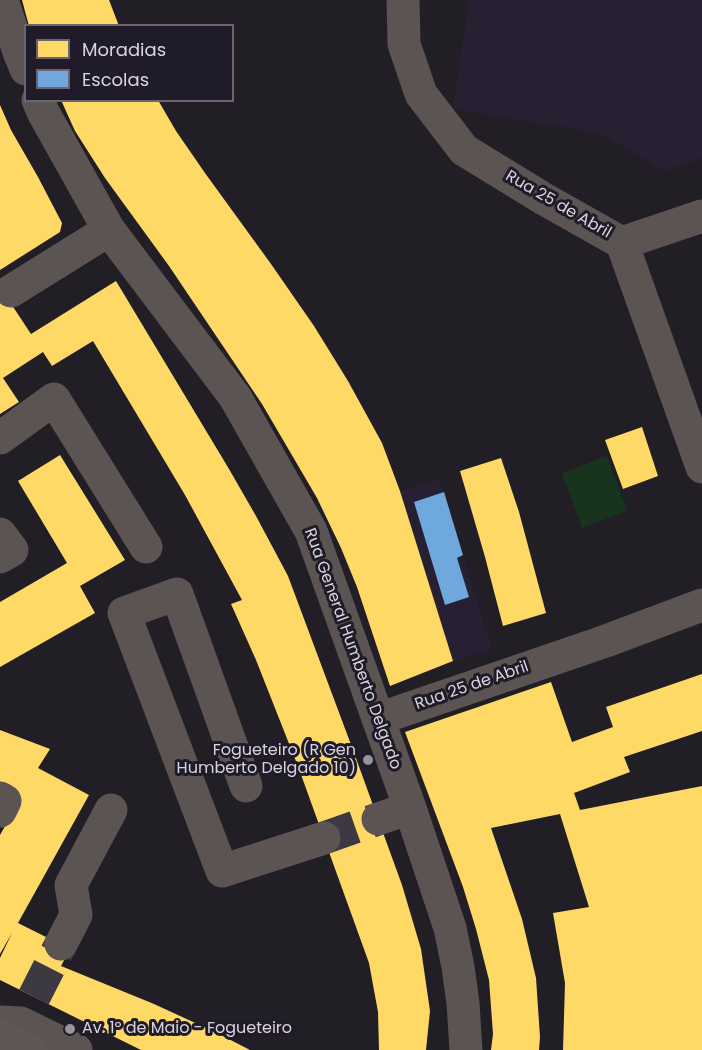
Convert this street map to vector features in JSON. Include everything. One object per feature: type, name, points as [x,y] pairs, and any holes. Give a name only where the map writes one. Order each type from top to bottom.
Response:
[{"type":"street","points":[[2,0],[24,63]]},
{"type":"street","name":"Rua 25 de Abril","points":[[404,0],[404,44],[421,94],[464,150],[622,243],[702,467]]},
{"type":"street","name":"Rua General Humberto Delgado","points":[[39,102],[109,230],[235,397],[311,531],[410,808],[450,928],[463,1003],[466,1050]]},
{"type":"street","points":[[622,243],[702,216]]},
{"type":"street","points":[[11,291],[109,230]]},
{"type":"street","points":[[0,438],[54,399],[146,547]]},
{"type":"street","points":[[0,534],[12,550],[0,557]]},
{"type":"street","points":[[246,786],[177,594],[124,613],[222,872],[324,838]]},
{"type":"street","name":"Rua 25 de Abril","points":[[378,719],[606,641],[702,605]]},
{"type":"street","points":[[0,798],[5,801],[0,811]]},
{"type":"street","points":[[378,819],[410,808]]},
{"type":"street","points":[[61,944],[76,915],[71,885],[111,810]]},
{"type":"street","points":[[17,1026],[76,1050]]},
{"type":"shaded area","points":[[469,0],[702,0],[702,158],[665,171],[600,133],[453,109]]},
{"type":"shaded area","points":[[439,479],[492,649],[453,661],[400,491]]},
{"type":"green space","points":[[607,456],[627,511],[582,528],[562,473]]},
{"type":"building: Moradias","points":[[22,0],[109,0],[118,24],[28,24]]},
{"type":"building: Moradias","points":[[62,102],[159,102],[205,173],[314,326],[382,443],[400,491],[453,661],[390,686],[357,587],[317,498],[262,404],[169,266],[105,178],[75,131]]},
{"type":"building: Moradias","points":[[0,105],[11,130],[62,223],[60,232],[0,270]]},
{"type":"building: Moradias","points":[[116,281],[229,469],[288,576],[402,885],[421,949],[430,1011],[426,1050],[379,1050],[378,1012],[369,963],[299,769],[231,604],[242,600],[185,495],[93,341],[52,366],[43,352],[3,378],[19,402],[0,414],[0,287],[31,334]]},
{"type":"building: Moradias","points":[[642,427],[658,476],[623,489],[605,440]]},
{"type":"building: Moradias","points":[[60,455],[125,560],[80,586],[95,613],[0,667],[0,602],[67,563],[18,481]]},
{"type":"building: Moradias","points":[[501,458],[519,512],[546,613],[503,626],[460,471]]},
{"type":"building: Moradias","points":[[702,674],[702,731],[624,757],[630,772],[574,793],[580,810],[702,786],[702,1050],[563,1050],[565,983],[553,913],[589,907],[560,814],[491,828],[522,919],[536,978],[540,1037],[539,1050],[491,1050],[493,1034],[489,980],[476,929],[463,887],[405,732],[551,682],[572,742],[613,727],[606,707]]},
{"type":"building: Moradias","points":[[0,730],[50,749],[38,768],[89,795],[18,923],[70,949],[61,966],[154,1004],[250,1050],[141,1050],[0,980],[0,958],[12,933],[0,954],[0,835],[21,798],[0,785]]},
{"type":"building: Escolas","points":[[444,492],[463,555],[457,558],[469,597],[445,605],[414,502]]},
{"type":"tunnel","points":[[324,838],[378,819]]},
{"type":"tunnel","points":[[34,997],[61,944]]},
{"type":"place","name":"Fogueteiro (R Gen Humberto Delgado 10)","points":[[368,760]]},
{"type":"place","name":"Av. 1º de Maio - Fogueteiro","points":[[70,1029]]}]
